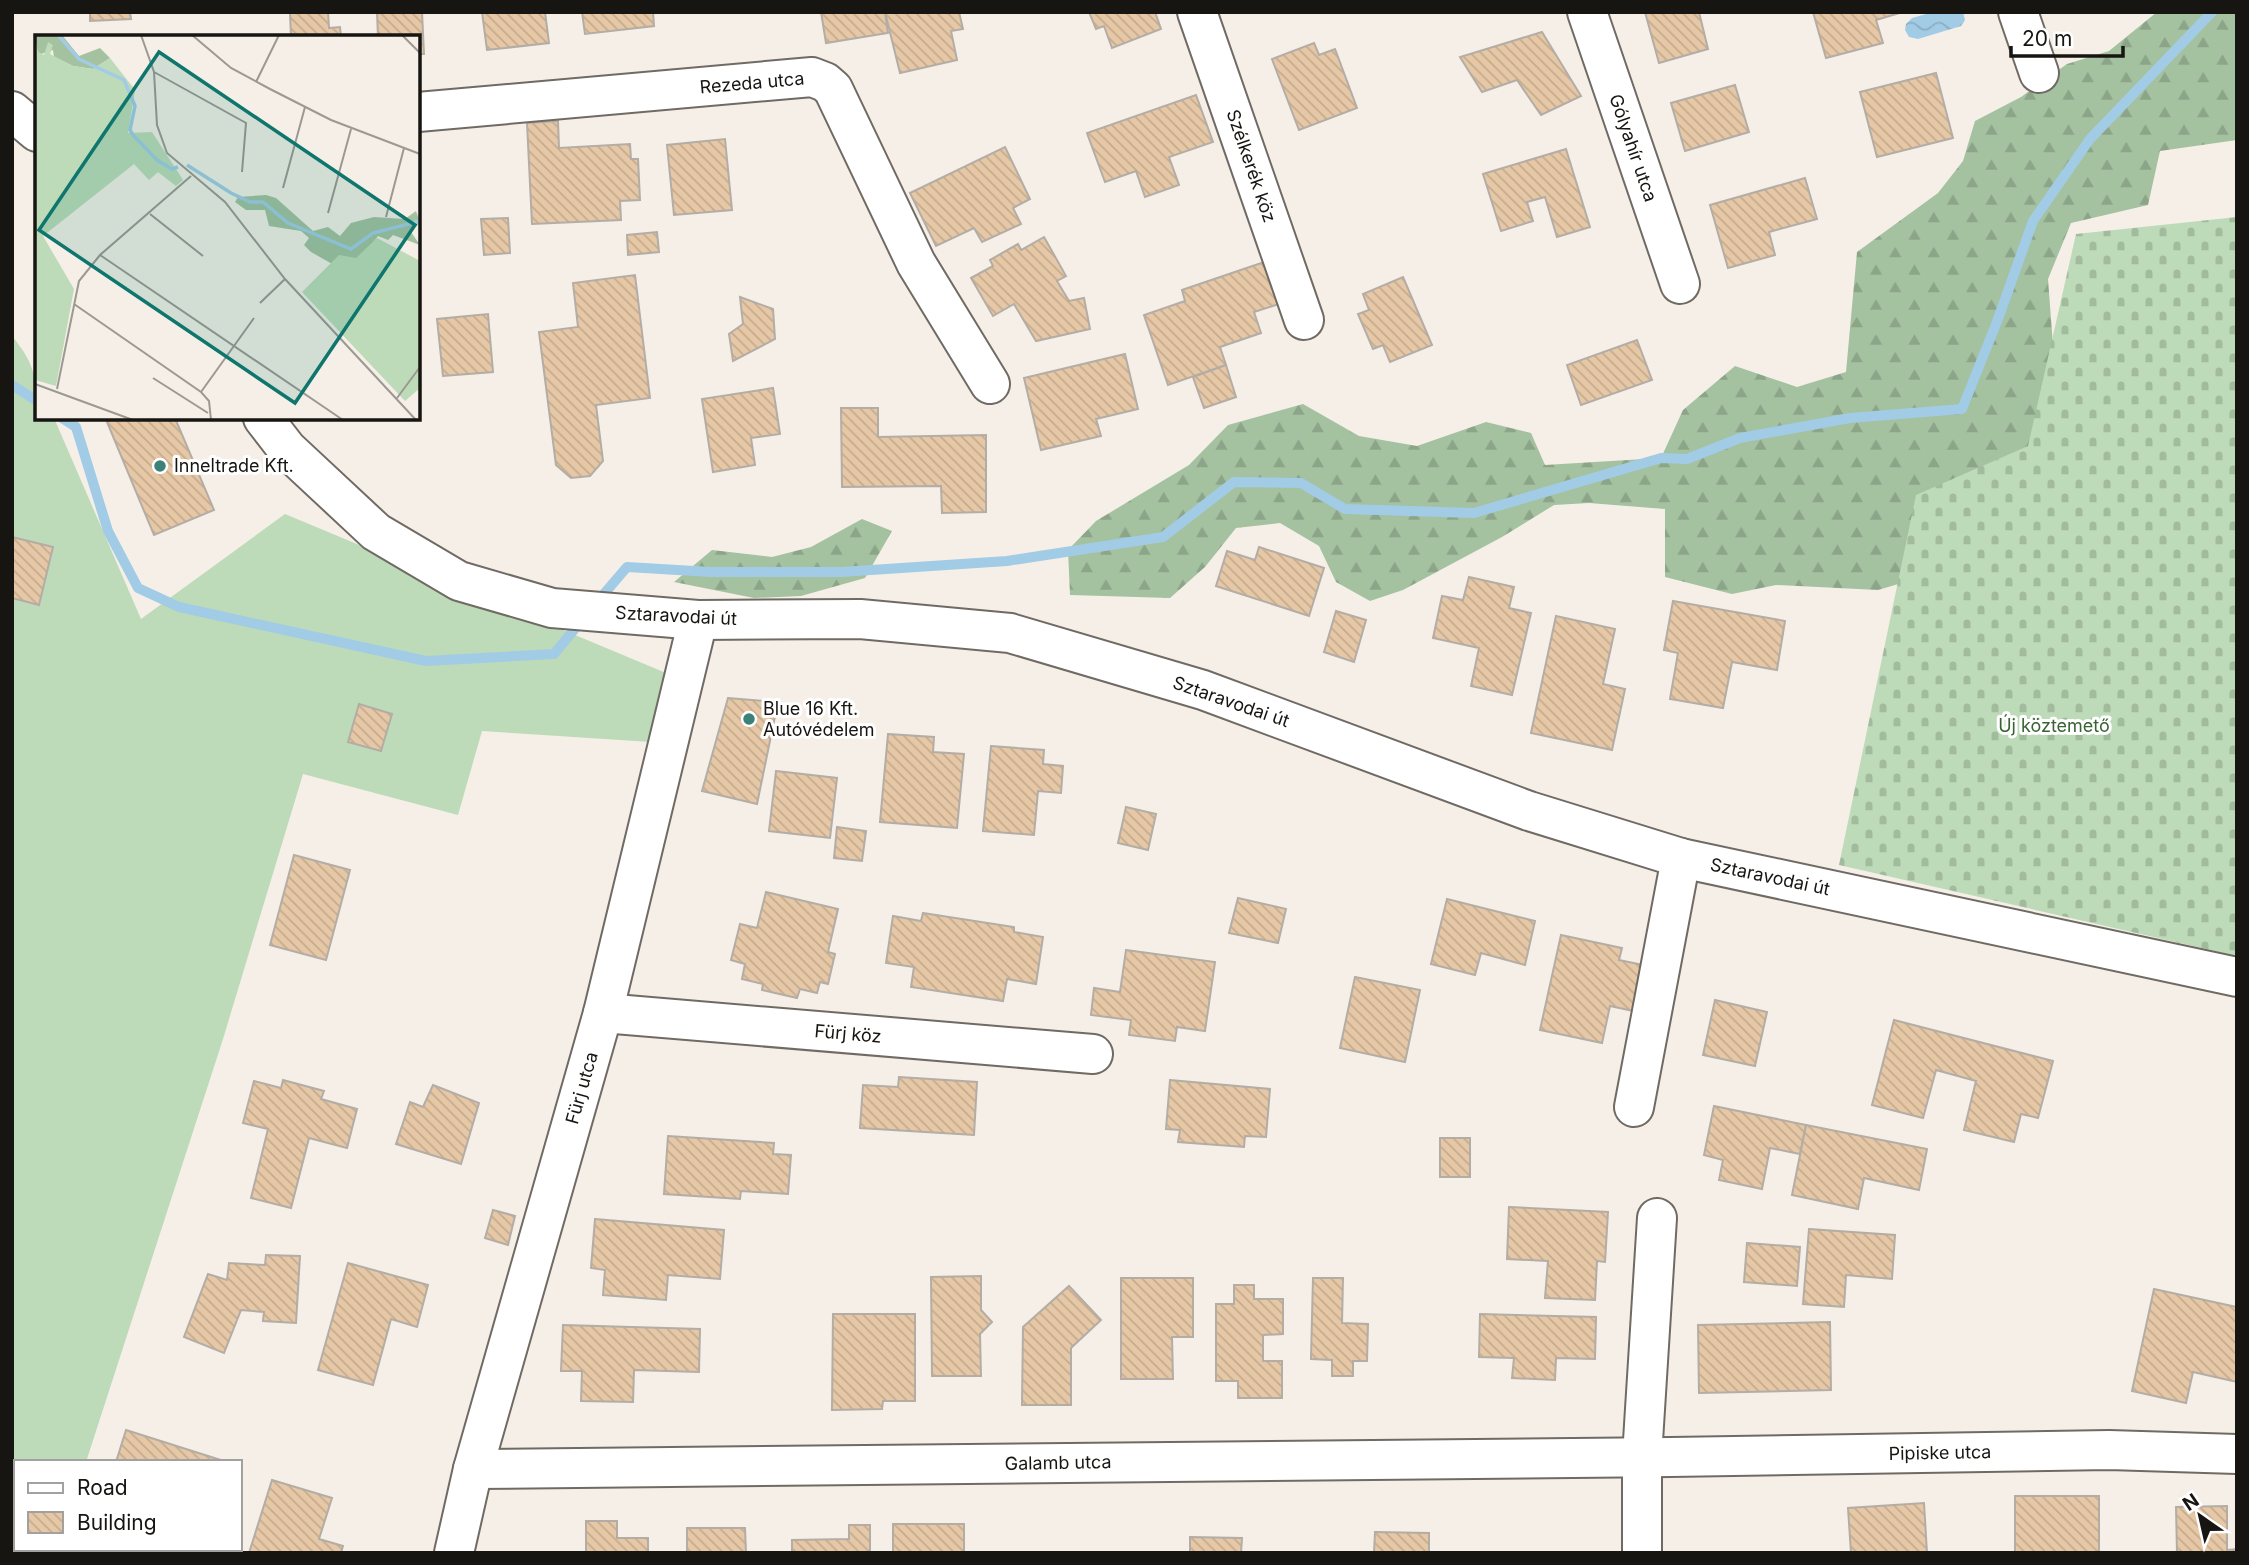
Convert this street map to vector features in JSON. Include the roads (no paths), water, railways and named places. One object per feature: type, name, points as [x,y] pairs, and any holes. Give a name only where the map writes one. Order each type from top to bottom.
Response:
[{"type":"street","name":"Szélkerék köz","points":[[1197,12],[1304,320]]},
{"type":"street","name":"Gólyahír utca","points":[[1587,12],[1680,284]]},
{"type":"street","points":[[2018,12],[2039,73]]},
{"type":"street","name":"Rezeda utca","points":[[420,112],[812,77],[825,82],[832,89],[916,263],[990,384]]},
{"type":"street","points":[[12,111],[35,130]]},
{"type":"street","name":"Sztaravodai út","points":[[265,420],[288,449],[376,532],[458,581],[552,608],[690,619],[860,619],[1010,633],[1203,690],[1529,811],[1681,858],[2237,977]]},
{"type":"street","name":"Fürj utca","points":[[454,1553],[473,1469],[603,1013],[690,619]]},
{"type":"street","points":[[1634,1107],[1681,858]]},
{"type":"street","name":"Fürj köz","points":[[603,1013],[1093,1054]]},
{"type":"street","points":[[1642,1553],[1642,1457],[1657,1218]]},
{"type":"street","name":"Pipiske utca","points":[[1642,1457],[2109,1450],[2237,1454]]},
{"type":"street","name":"Galamb utca","points":[[473,1469],[1642,1457]]},
{"type":"water","points":[[1933,12],[1963,12],[1965,20],[1961,26],[1918,39],[1909,37],[1905,30],[1906,24],[1912,18]]},
{"type":"waterway","points":[[597,602],[627,567],[711,572],[841,572],[1007,561],[1163,537],[1234,482],[1301,483],[1345,509],[1474,513],[1661,458],[1687,459],[1740,438],[1850,418],[1962,409],[2033,221],[2090,139],[2212,12]]},
{"type":"waterway","points":[[12,385],[35,400]]},
{"type":"waterway","points":[[65,420],[76,427],[108,531],[138,588],[179,607],[426,661],[554,654],[582,620]]},
{"type":"place","name":"Inneltrade Kft.","points":[[160,466]]},
{"type":"place","name":"Blue 16 Kft. Autóvédelem","points":[[749,719]]},
{"type":"park label","name":"Új köztemető","points":[[2054,726]]}]
